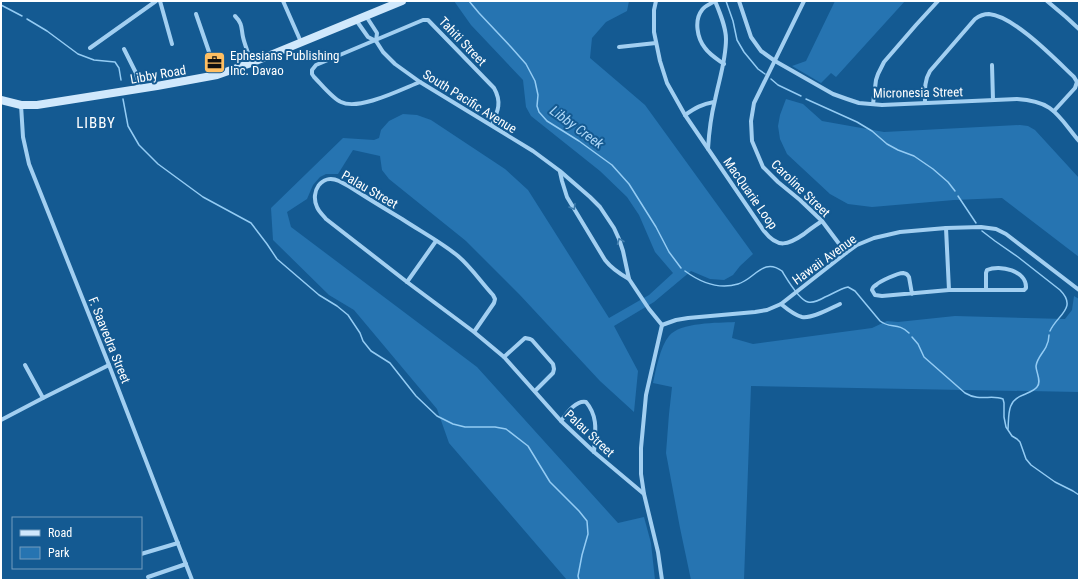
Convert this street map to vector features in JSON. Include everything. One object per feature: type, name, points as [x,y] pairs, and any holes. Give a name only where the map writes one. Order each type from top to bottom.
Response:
[{"type":"main road","name":"Libby Road","points":[[1,100],[21,105],[37,106],[196,80],[217,75],[251,63],[402,1]]},
{"type":"street","points":[[90,48],[156,1]]},
{"type":"street","points":[[160,1],[172,44]]},
{"type":"street","points":[[284,1],[301,42]]},
{"type":"street","name":"MacQuarie Loop","points":[[656,1],[654,10],[654,32],[661,66],[667,83],[685,115],[764,231],[773,240],[782,243],[791,242],[822,221]]},
{"type":"street","points":[[715,1],[701,10],[698,22],[698,37],[705,50],[724,64]]},
{"type":"street","name":"MacQuarie Loop","points":[[708,149],[714,102],[724,64],[726,39],[725,30],[715,1]]},
{"type":"street","name":"Micronesia Street","points":[[739,1],[751,37],[761,50],[775,62],[833,94],[853,101],[892,105],[993,100],[1027,100],[1037,102],[1054,111],[1079,140]]},
{"type":"street","name":"Caroline Street","points":[[804,1],[754,103],[751,121],[752,141],[763,167],[822,221],[846,253]]},
{"type":"street","points":[[873,104],[876,80],[884,62],[938,1]]},
{"type":"street","points":[[1047,1],[1079,29]]},
{"type":"street","points":[[196,14],[217,75]]},
{"type":"street","points":[[925,103],[925,83],[926,77],[930,71],[975,19],[980,16],[990,14],[1011,23],[1040,44],[1074,76],[1077,82],[1075,88],[1054,111]]},
{"type":"street","name":"South Pacific Avenue","points":[[366,15],[377,33],[376,41]]},
{"type":"street","points":[[235,16],[241,23],[243,38],[251,63]]},
{"type":"street","name":"South Pacific Avenue","points":[[356,20],[368,37],[376,41],[395,64],[420,82],[533,151],[560,171],[590,197],[600,207],[614,228],[623,251],[629,279],[649,309],[662,325]]},
{"type":"street","name":"Tahiti Street","points":[[420,82],[368,102],[355,105],[339,101],[314,77],[312,70],[316,65],[423,20],[427,20],[430,21],[494,88],[498,95],[498,103],[497,112],[492,125]]},
{"type":"street","points":[[619,47],[656,43]]},
{"type":"street","points":[[124,49],[136,73],[139,89]]},
{"type":"street","points":[[992,65],[993,100]]},
{"type":"street","points":[[685,115],[696,107],[714,102]]},
{"type":"street","name":"F. Saavedra Street","points":[[21,105],[23,136],[29,164],[192,580]]},
{"type":"street","name":"South Pacific Avenue","points":[[560,171],[567,197],[605,260],[610,267],[629,279]]},
{"type":"street","name":"Palau Street","points":[[474,332],[494,304],[495,298],[458,257],[436,241],[338,180],[327,180],[319,185],[316,189],[315,202],[320,213],[326,219],[474,332],[504,357],[561,420],[594,452],[644,494]]},
{"type":"street","name":"Hawaii Avenue","points":[[662,325],[688,318],[767,310],[781,304],[857,245],[874,238],[900,232],[946,228],[981,227],[996,229],[1006,234],[1079,290]]},
{"type":"street","points":[[946,228],[949,290]]},
{"type":"street","points":[[407,282],[436,241]]},
{"type":"street","points":[[912,294],[909,277],[907,274],[903,273],[897,274],[877,284],[872,290],[873,293],[878,296],[912,294],[949,290],[986,290],[1024,290],[1026,285],[1023,278],[1012,270],[992,268],[987,270],[986,273],[986,290]]},
{"type":"street","points":[[781,304],[796,315],[806,318],[840,304]]},
{"type":"street","points":[[662,325],[646,395],[641,448],[641,474],[644,494],[658,552],[662,580]]},
{"type":"street","points":[[504,357],[525,338],[532,340],[553,364],[554,369],[553,373],[534,391]]},
{"type":"street","points":[[25,365],[43,398]]},
{"type":"street","points":[[1,420],[109,365]]},
{"type":"street","points":[[561,420],[578,403],[586,402],[592,408],[595,418],[594,452]]},
{"type":"street","points":[[142,554],[178,543]]},
{"type":"street","points":[[148,576],[186,564]]},
{"type":"green space","points":[[454,1],[629,1],[627,11],[606,22],[592,38],[590,58],[645,105],[753,254],[733,275],[724,280],[710,279],[691,271],[654,302],[614,326],[638,371],[634,412],[600,381],[519,294],[466,241],[389,179],[382,170],[380,156],[353,150],[338,174],[326,174],[320,177],[313,185],[307,199],[287,212],[291,227],[477,367],[618,523],[644,517],[651,543],[655,580],[567,580],[449,443],[437,409],[354,310],[329,295],[273,240],[271,208],[343,138],[374,140],[379,138],[381,130],[389,121],[403,114],[417,115],[431,120],[505,169],[528,190],[609,318],[649,295],[673,273],[655,252],[639,215],[627,197],[600,171],[531,116],[526,107],[523,80],[471,25]]},
{"type":"green space","points":[[835,1],[905,1],[836,77],[831,73],[821,83],[792,66],[806,61]]},
{"type":"green space","points":[[786,99],[803,104],[822,121],[884,132],[1020,125],[1028,126],[1035,130],[1079,178],[1079,257],[1002,198],[954,200],[872,207],[848,204],[830,194],[787,154],[780,139],[778,126],[780,115]]},
{"type":"green space","points":[[1074,296],[1079,299],[1079,392],[751,386],[744,580],[691,580],[666,453],[672,387],[653,383],[663,346],[674,331],[700,324],[735,322],[732,338],[753,344],[872,328],[887,321],[898,322],[955,316],[1065,319],[1072,310]]},
{"type":"waterway","name":"Libby Creek","points":[[469,1],[526,64],[535,81],[538,95],[537,106],[539,112],[547,121],[579,141],[612,165],[629,184],[656,227],[669,252],[681,268]]},
{"type":"waterway","points":[[726,1],[733,21],[737,40],[744,52],[758,69],[765,74]]},
{"type":"waterway","points":[[1,5],[22,16]]},
{"type":"waterway","points":[[27,19],[47,31],[78,54],[94,60],[115,62],[119,68],[121,80]]},
{"type":"waterway","points":[[771,79],[778,85],[801,96]]},
{"type":"waterway","points":[[123,99],[128,126],[139,145],[158,164],[203,197],[251,223],[277,259],[319,295],[348,315],[360,333],[363,341],[371,351],[390,363],[416,396],[437,416],[453,424],[465,427],[495,427],[506,429],[528,446],[550,482],[587,521],[588,534],[582,555],[578,576],[579,580]]},
{"type":"waterway","points":[[806,99],[857,122],[872,131],[887,144],[914,156],[933,169],[948,182],[955,191]]},
{"type":"waterway","points":[[958,196],[976,223]]},
{"type":"waterway","points":[[982,231],[1018,257],[1060,290],[1065,296],[1067,307],[1050,331]]},
{"type":"waterway","name":"Libby Creek","points":[[685,271],[703,282],[731,286],[744,281],[759,270],[770,266],[775,267],[782,271],[794,289],[808,302],[814,302],[848,287],[855,291],[880,321],[887,325],[898,326],[909,333]]},
{"type":"waterway","points":[[1008,429],[1011,404],[1018,398],[1034,390],[1038,385],[1039,380],[1036,366],[1039,358],[1047,346],[1049,335]]},
{"type":"waterway","name":"Libby Creek","points":[[912,337],[918,344],[924,357],[965,393],[970,396],[980,398],[994,397],[1003,399],[1006,427],[1012,436],[1020,442],[1026,459],[1031,465],[1055,482],[1079,495]]},
{"type":"place","name":"Ephesians Publishing Inc. Davao","points":[[215,62]]},
{"type":"district","name":"LIBBY","points":[[96,123]]}]
